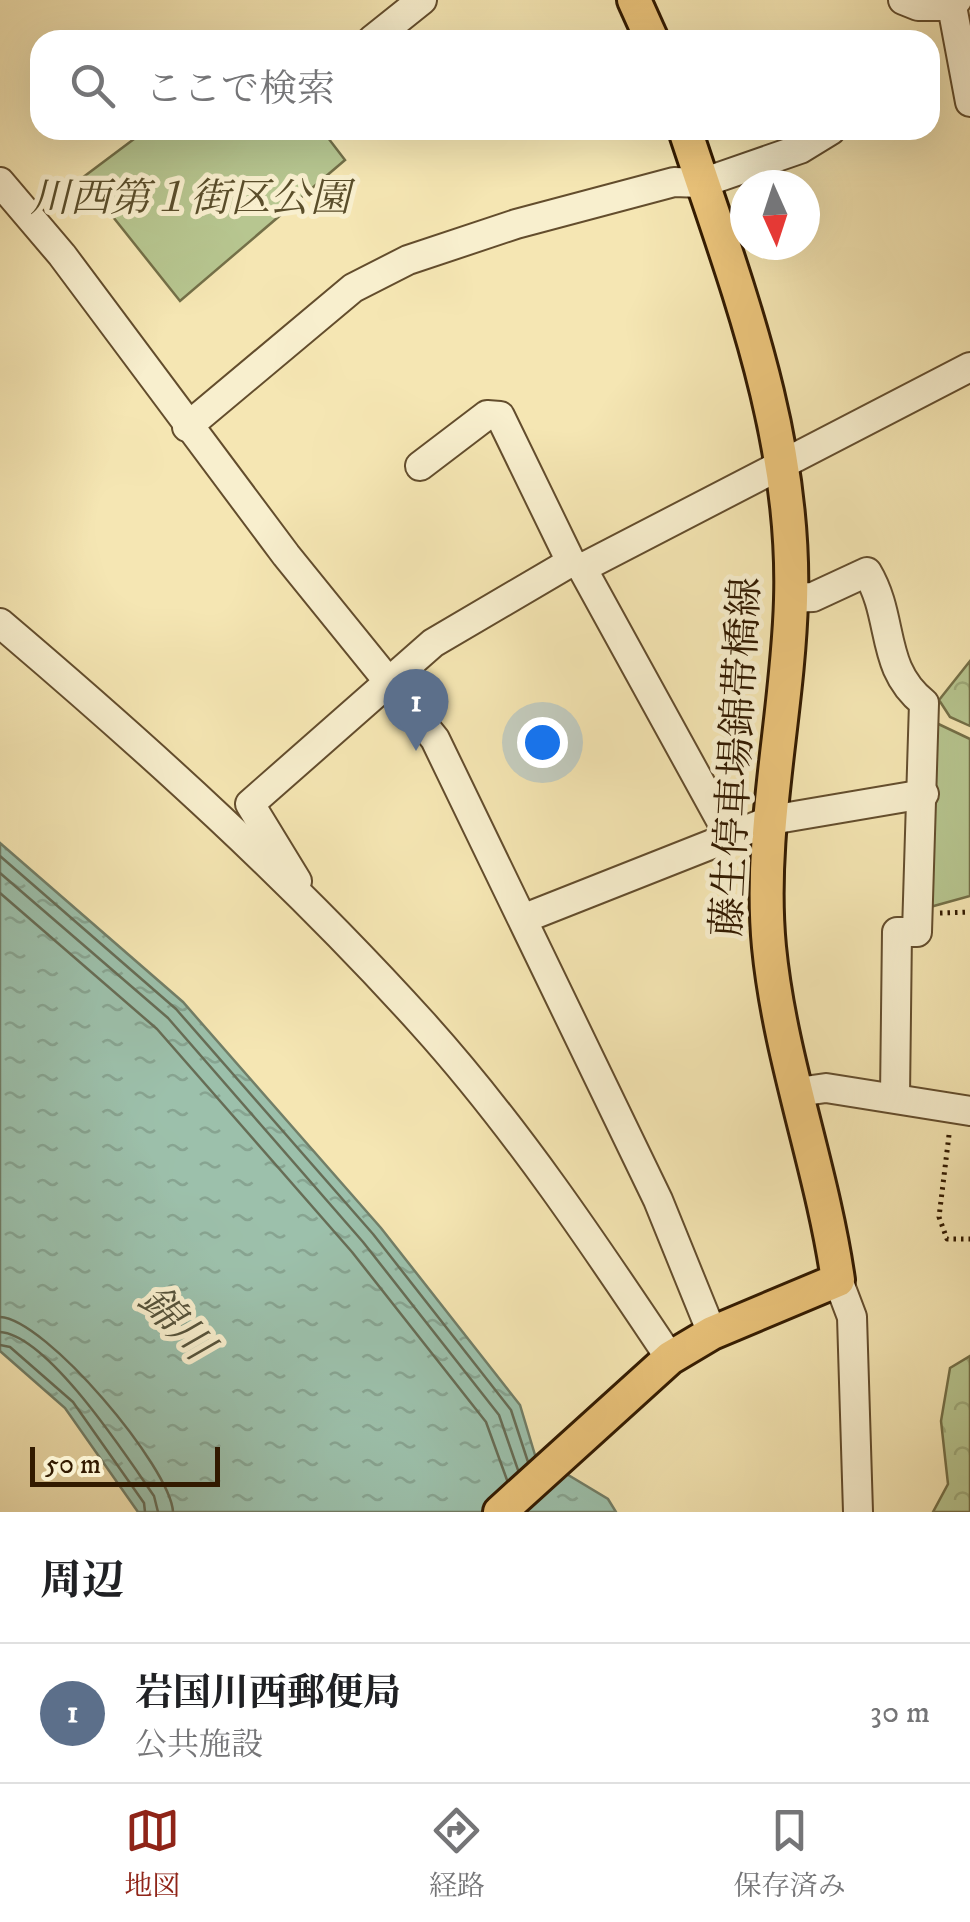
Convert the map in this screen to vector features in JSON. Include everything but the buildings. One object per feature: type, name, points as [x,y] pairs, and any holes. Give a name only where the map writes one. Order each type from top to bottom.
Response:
[{"type":"main road","points":[[634,0],[648,30]]},
{"type":"main road","name":"藤生停車場錦帯橋線","points":[[688,140],[770,392],[783,464],[791,598],[772,820],[769,946],[778,1010],[827,1210],[838,1280]]},
{"type":"main road","points":[[500,1512],[664,1362],[712,1333],[838,1280]]},
{"type":"street","points":[[384,30],[422,0]]},
{"type":"street","points":[[903,0],[918,6],[954,3],[955,36],[970,102]]},
{"type":"street","points":[[940,48],[955,36]]},
{"type":"street","points":[[186,427],[353,288],[408,260],[516,224],[674,182],[702,183],[814,140]]},
{"type":"street","points":[[0,182],[62,255],[186,427],[390,678],[434,739],[658,1200],[712,1333]]},
{"type":"street","points":[[298,893],[296,874],[250,804],[434,643],[576,565],[970,367]]},
{"type":"street","points":[[420,466],[487,415],[500,416],[576,565],[730,836]]},
{"type":"street","points":[[791,598],[813,597],[866,572],[878,591],[902,686],[924,703],[917,932],[897,932],[896,1096]]},
{"type":"street","points":[[0,623],[298,893],[426,1027],[530,1158],[664,1362]]},
{"type":"street","points":[[524,918],[772,820],[924,794]]},
{"type":"street","points":[[798,1092],[826,1088],[961,1109]]},
{"type":"street","points":[[838,1280],[852,1316],[858,1512]]},
{"type":"path","points":[[961,1109],[939,1217],[947,1238],[970,1239]]},
{"type":"green space","name":"川西第１街区公園","points":[[133,140],[330,140],[345,160],[180,301],[82,178]]},
{"type":"green space","points":[[970,661],[970,726],[950,717],[939,700]]},
{"type":"green space","points":[[930,720],[970,739],[970,896],[930,907]]},
{"type":"green space","points":[[970,1356],[970,1512],[933,1512],[948,1484],[941,1421],[950,1368]]},
{"type":"water","name":"錦川","points":[[0,843],[183,1002],[381,1228],[520,1405],[535,1455],[608,1499],[616,1512],[138,1512],[65,1408],[0,1351]]},
{"type":"place","name":"岩国川西郵便局","points":[[416,751]]}]
